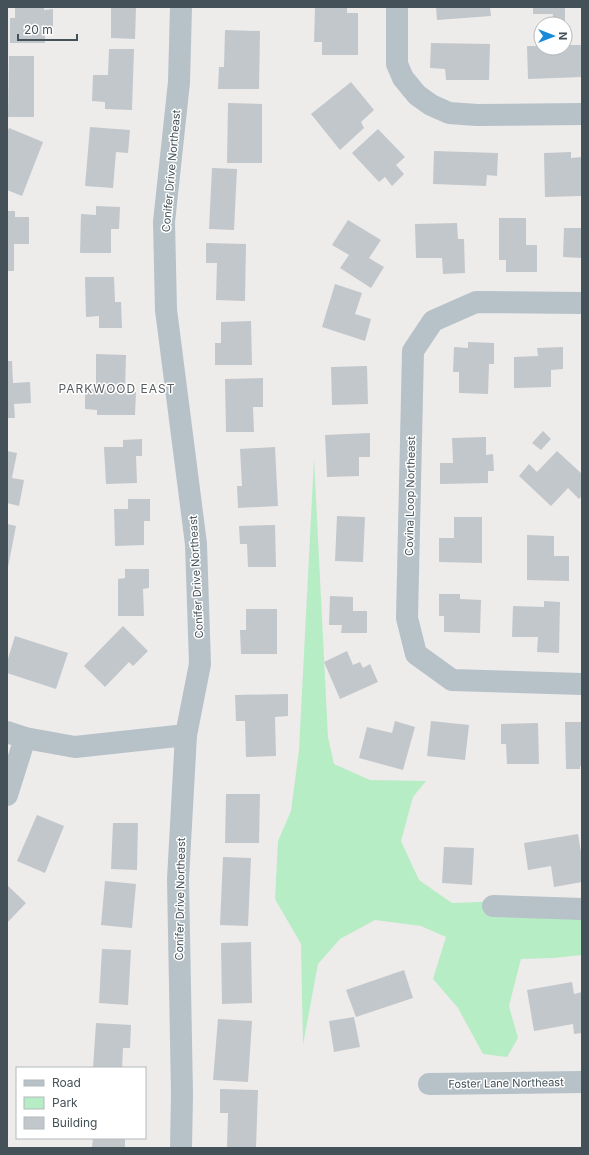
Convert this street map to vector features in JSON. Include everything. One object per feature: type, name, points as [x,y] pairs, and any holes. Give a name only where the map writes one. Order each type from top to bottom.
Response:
[{"type":"street","name":"Conifer Drive Northeast","points":[[181,7],[180,82],[164,222],[166,310],[196,544],[200,664],[186,735],[178,879],[182,1094],[181,1148]]},
{"type":"street","points":[[397,7],[397,64],[403,78],[417,95],[431,105],[449,113],[477,115],[582,114]]},
{"type":"street","name":"Covina Loop Northeast","points":[[582,303],[476,302],[433,321],[413,351],[407,618],[416,654],[452,680],[582,684]]},
{"type":"street","points":[[7,795],[16,735],[74,747],[186,735]]},
{"type":"street","points":[[493,906],[582,909]]},
{"type":"street","name":"Foster Lane Northeast","points":[[430,1084],[582,1082]]},
{"type":"green space","points":[[314,459],[328,737],[334,764],[370,780],[426,781],[413,797],[401,841],[419,880],[452,903],[582,898],[582,955],[521,959],[509,1006],[518,1038],[507,1057],[483,1054],[458,1008],[433,979],[446,937],[421,926],[375,920],[340,939],[318,964],[303,1045],[301,944],[275,899],[278,841],[291,811],[299,750]]},
{"type":"building","points":[[15,7],[44,7],[44,10],[53,9],[53,30],[45,30],[45,43],[10,43],[10,18],[15,18]]},
{"type":"building","points":[[111,7],[136,7],[135,39],[111,38]]},
{"type":"building","points":[[315,7],[347,8],[347,13],[358,13],[358,55],[322,55],[322,42],[314,42]]},
{"type":"building","points":[[436,7],[490,7],[491,16],[437,20]]},
{"type":"building","points":[[533,7],[565,7],[565,16],[553,16],[553,14],[533,14]]},
{"type":"building","points":[[225,30],[260,31],[259,89],[218,89],[219,67],[224,67]]},
{"type":"building","points":[[431,43],[490,44],[489,80],[446,80],[445,69],[430,68]]},
{"type":"building","points":[[573,45],[582,45],[582,77],[528,79],[527,46],[533,46],[533,56],[573,56]]},
{"type":"building","points":[[109,49],[134,49],[132,110],[105,109],[105,102],[92,101],[93,75],[108,75]]},
{"type":"building","points":[[9,56],[34,56],[34,117],[8,117]]},
{"type":"building","points":[[351,82],[374,110],[361,122],[364,128],[340,150],[311,114]]},
{"type":"building","points":[[228,103],[262,104],[262,163],[227,163]]},
{"type":"building","points":[[90,127],[130,130],[128,153],[116,152],[113,188],[85,186]]},
{"type":"building","points":[[9,128],[43,142],[22,196],[7,190],[7,132]]},
{"type":"building","points":[[378,129],[405,157],[396,165],[404,174],[392,186],[385,177],[379,182],[352,153]]},
{"type":"building","points":[[434,151],[498,153],[497,176],[487,175],[486,186],[433,184]]},
{"type":"building","points":[[571,152],[571,158],[582,157],[581,196],[545,197],[544,153]]},
{"type":"building","points":[[212,168],[237,169],[234,230],[209,229]]},
{"type":"building","points":[[96,206],[120,207],[119,229],[111,229],[111,253],[80,253],[81,214],[96,215]]},
{"type":"building","points":[[7,211],[15,211],[15,217],[29,217],[29,244],[14,244],[14,271],[7,271]]},
{"type":"building","points":[[499,218],[526,218],[526,245],[537,245],[537,272],[506,272],[506,260],[499,260]]},
{"type":"building","points":[[348,220],[381,240],[369,258],[384,267],[371,288],[340,268],[349,255],[332,245]]},
{"type":"building","points":[[457,223],[458,239],[464,239],[465,273],[443,274],[442,258],[416,258],[415,224]]},
{"type":"building","points":[[564,228],[582,228],[582,258],[563,257]]},
{"type":"building","points":[[206,243],[246,244],[245,301],[216,300],[217,263],[206,263]]},
{"type":"building","points":[[85,277],[114,277],[115,302],[121,302],[122,328],[99,328],[99,316],[86,317]]},
{"type":"building","points":[[335,284],[362,293],[355,314],[371,319],[365,341],[322,327]]},
{"type":"building","points":[[251,321],[252,365],[215,365],[215,343],[221,343],[221,322]]},
{"type":"building","points":[[468,342],[494,343],[494,364],[489,364],[488,394],[459,393],[459,372],[453,372],[454,347],[468,348]]},
{"type":"building","points":[[563,347],[563,369],[551,370],[551,387],[514,388],[514,357],[538,356],[537,348]]},
{"type":"building","points":[[96,354],[126,355],[125,391],[136,392],[135,415],[97,415],[97,410],[85,409],[85,389],[96,389]]},
{"type":"building","points":[[7,361],[12,361],[13,383],[30,382],[31,403],[14,404],[15,418],[7,418]]},
{"type":"building","points":[[367,366],[368,404],[332,405],[331,367]]},
{"type":"building","points":[[263,378],[263,407],[253,407],[254,432],[226,432],[225,379]]},
{"type":"building","points":[[543,431],[551,439],[541,450],[532,443]]},
{"type":"building","points":[[370,433],[370,457],[359,457],[359,476],[327,477],[325,435]]},
{"type":"building","points":[[486,437],[486,455],[493,454],[494,471],[488,471],[488,483],[440,484],[440,463],[453,463],[452,438]]},
{"type":"building","points":[[142,439],[142,456],[136,456],[137,483],[106,484],[104,447],[123,447],[123,440]]},
{"type":"building","points":[[275,447],[278,506],[238,508],[237,486],[242,486],[240,449]]},
{"type":"building","points":[[7,451],[17,453],[12,478],[24,480],[19,506],[7,503]]},
{"type":"building","points":[[557,451],[582,474],[582,496],[579,499],[568,488],[551,506],[519,476],[529,464],[537,472]]},
{"type":"building","points":[[128,499],[150,499],[150,521],[144,521],[144,545],[115,546],[114,509],[128,509]]},
{"type":"building","points":[[337,516],[365,517],[363,562],[335,561]]},
{"type":"building","points":[[454,517],[482,517],[482,563],[439,562],[439,538],[454,538]]},
{"type":"building","points":[[7,524],[16,526],[8,567],[7,567]]},
{"type":"building","points":[[275,525],[276,567],[248,567],[247,544],[240,544],[239,526]]},
{"type":"building","points":[[527,535],[554,536],[554,556],[569,556],[569,581],[527,580]]},
{"type":"building","points":[[125,569],[149,569],[149,588],[143,589],[144,616],[118,616],[118,579],[125,578]]},
{"type":"building","points":[[439,594],[460,594],[460,599],[481,600],[480,633],[444,632],[444,616],[439,616]]},
{"type":"building","points":[[330,596],[353,597],[353,611],[367,611],[367,633],[341,633],[342,625],[329,625]]},
{"type":"building","points":[[544,601],[560,602],[559,653],[537,652],[538,637],[512,637],[513,606],[544,607]]},
{"type":"building","points":[[246,609],[277,609],[277,654],[241,654],[240,630],[246,630]]},
{"type":"building","points":[[123,626],[148,651],[133,666],[129,662],[105,687],[84,666]]},
{"type":"building","points":[[15,636],[68,653],[56,689],[7,673],[7,662]]},
{"type":"building","points":[[347,651],[353,665],[360,662],[363,668],[370,664],[378,682],[340,699],[324,662]]},
{"type":"building","points":[[288,694],[288,716],[275,717],[276,756],[246,757],[245,721],[236,721],[235,695]]},
{"type":"building","points":[[395,721],[415,727],[403,770],[359,758],[367,727],[392,733]]},
{"type":"building","points":[[431,721],[469,725],[465,760],[427,756]]},
{"type":"building","points":[[565,722],[582,722],[582,766],[580,766],[580,769],[566,769]]},
{"type":"building","points":[[538,723],[539,764],[507,764],[506,744],[501,744],[501,724]]},
{"type":"building","points":[[226,794],[260,794],[259,843],[225,843]]},
{"type":"building","points":[[37,815],[64,826],[45,873],[17,861]]},
{"type":"building","points":[[113,823],[138,823],[137,870],[111,869]]},
{"type":"building","points":[[578,834],[582,858],[582,882],[554,887],[551,866],[528,870],[524,843]]},
{"type":"building","points":[[444,847],[474,848],[472,885],[442,883]]},
{"type":"building","points":[[223,857],[251,858],[248,926],[220,925]]},
{"type":"building","points":[[105,881],[136,884],[132,928],[101,925]]},
{"type":"building","points":[[7,885],[26,903],[7,923]]},
{"type":"building","points":[[251,942],[252,1003],[222,1004],[221,943]]},
{"type":"building","points":[[102,949],[131,950],[128,1005],[99,1003]]},
{"type":"building","points":[[404,970],[413,998],[356,1017],[346,990]]},
{"type":"building","points":[[572,982],[574,994],[582,992],[582,1033],[574,1034],[573,1024],[534,1031],[527,990]]},
{"type":"building","points":[[354,1017],[360,1047],[334,1052],[329,1021]]},
{"type":"building","points":[[218,1019],[252,1021],[248,1082],[213,1080]]},
{"type":"building","points":[[96,1023],[131,1025],[130,1048],[123,1048],[122,1067],[93,1067]]},
{"type":"building","points":[[220,1089],[258,1090],[256,1148],[227,1148],[228,1113],[220,1113]]},
{"type":"building","points":[[93,1139],[125,1139],[125,1148],[92,1148]]},
{"type":"district","name":"PARKWOOD EAST","points":[[117,389]]}]
